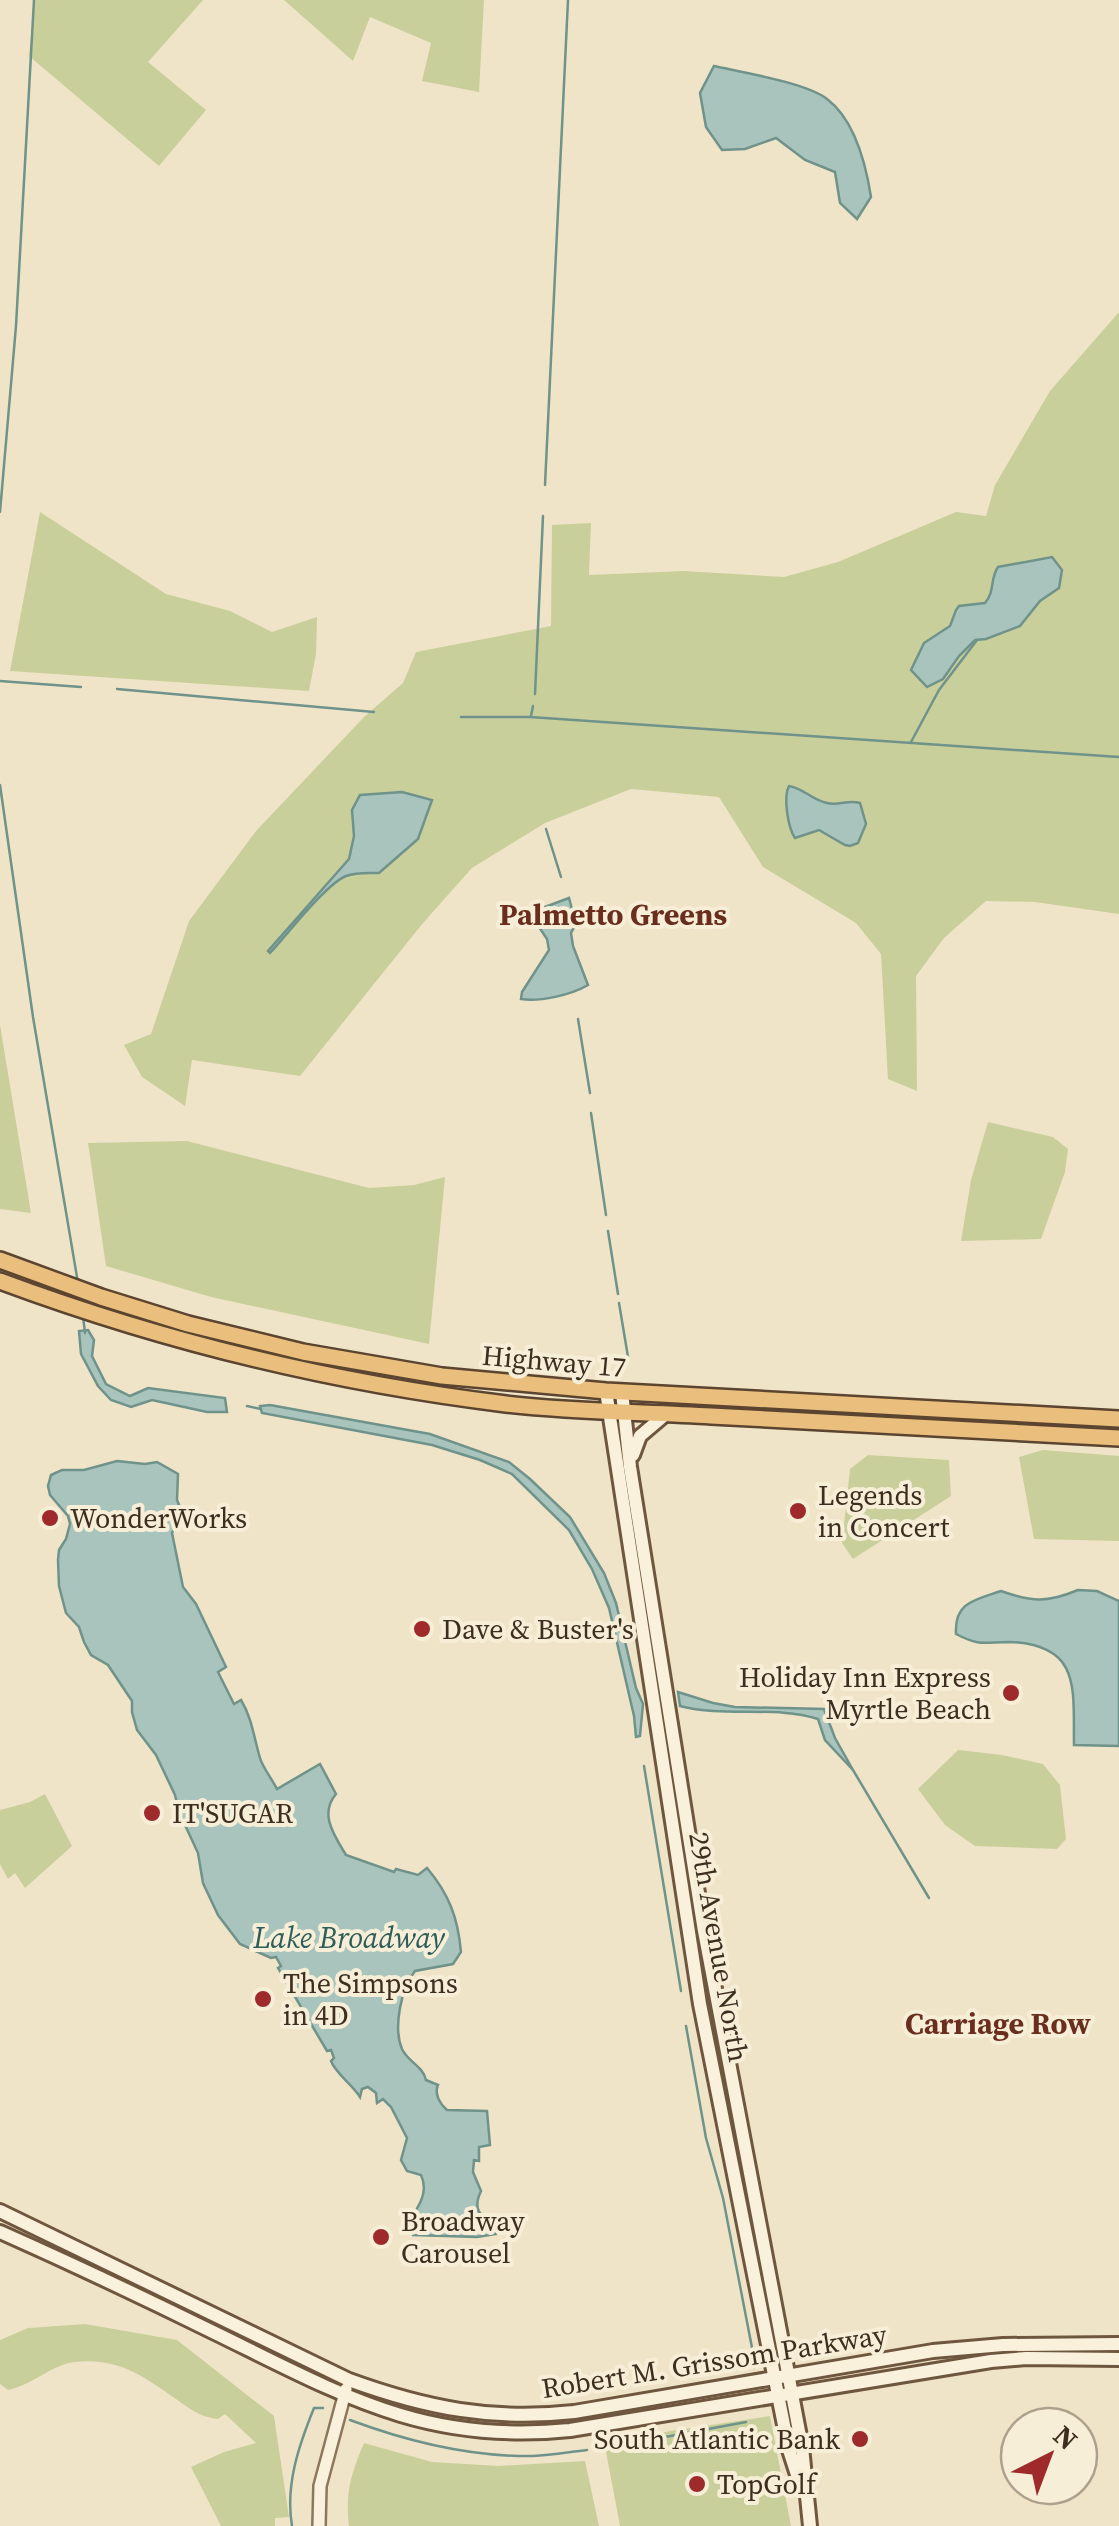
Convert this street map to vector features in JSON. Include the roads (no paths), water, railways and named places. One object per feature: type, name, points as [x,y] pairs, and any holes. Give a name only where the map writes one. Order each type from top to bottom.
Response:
[{"type":"highway","name":"Highway 17","points":[[0,1260],[102,1297],[253,1340],[442,1376],[614,1391],[1119,1419]]},
{"type":"highway","name":"Highway 17","points":[[0,1280],[64,1305],[225,1352],[375,1385],[512,1405],[1119,1438]]},
{"type":"main road","name":"29th Avenue North","points":[[614,1391],[700,2004],[785,2393],[802,2446],[810,2526]]},
{"type":"main road","name":"29th Avenue North","points":[[616,1411],[630,1467],[704,1931],[782,2378]]},
{"type":"main road","points":[[630,1467],[640,1436],[666,1414]]},
{"type":"main road","name":"Robert M. Grissom Parkway","points":[[0,2211],[349,2380],[422,2404],[473,2413],[525,2416],[574,2412],[933,2351],[1003,2344],[1119,2344]]},
{"type":"main road","name":"Robert M. Grissom Parkway","points":[[0,2232],[344,2396],[422,2423],[480,2432],[570,2430],[991,2361],[1119,2359]]},
{"type":"street","points":[[319,2526],[320,2486],[349,2380]]},
{"type":"water","points":[[714,66],[805,88],[837,108],[858,144],[869,184],[871,197],[857,219],[840,203],[835,172],[805,160],[776,138],[745,149],[722,150],[706,127],[700,93]]},
{"type":"water","points":[[1052,557],[1062,570],[1059,588],[1040,601],[1020,626],[975,640],[943,679],[927,687],[911,670],[924,643],[950,626],[959,606],[985,603],[998,567]]},
{"type":"water","points":[[789,786],[827,803],[860,803],[866,824],[858,843],[845,845],[819,830],[795,838],[787,812]]},
{"type":"water","points":[[402,792],[432,800],[418,839],[379,873],[354,874],[338,881],[270,953],[349,859],[354,836],[352,810],[360,795]]},
{"type":"water","points":[[569,898],[576,924],[571,933],[573,946],[588,985],[555,997],[521,999],[549,950],[547,939],[531,915]]},
{"type":"water","points":[[88,1330],[94,1340],[92,1356],[106,1384],[130,1396],[148,1388],[225,1398],[227,1412],[207,1412],[152,1400],[131,1407],[111,1400],[98,1386],[81,1354],[79,1331]]},
{"type":"water","points":[[260,1406],[430,1434],[509,1462],[530,1479],[570,1517],[604,1573],[643,1704],[640,1736],[636,1737],[609,1608],[592,1569],[569,1530],[512,1474],[432,1445],[262,1413]]},
{"type":"water","name":"Lake Broadway","points":[[117,1461],[157,1462],[178,1474],[177,1500],[185,1519],[177,1523],[172,1533],[183,1587],[196,1604],[226,1667],[218,1672],[234,1704],[241,1700],[245,1707],[261,1762],[277,1789],[320,1764],[336,1794],[329,1817],[346,1855],[394,1872],[396,1869],[418,1875],[427,1868],[447,1897],[458,1928],[461,1952],[453,1964],[415,1971],[400,2009],[399,2040],[426,2080],[438,2085],[438,2099],[447,2110],[487,2111],[490,2145],[479,2147],[479,2161],[474,2160],[473,2172],[481,2191],[479,2211],[497,2222],[496,2234],[413,2235],[406,2226],[424,2189],[421,2175],[407,2171],[401,2160],[407,2138],[391,2107],[383,2099],[377,2103],[376,2093],[368,2087],[362,2089],[360,2097],[333,2066],[331,2050],[327,2051],[278,1968],[281,1966],[276,1957],[240,1944],[218,1915],[203,1883],[198,1853],[175,1795],[156,1755],[137,1730],[132,1701],[108,1665],[91,1655],[79,1627],[66,1613],[58,1560],[70,1524],[50,1495],[51,1475]]},
{"type":"water","points":[[1078,1590],[1097,1591],[1119,1601],[1119,1746],[1074,1745],[1069,1674],[1062,1661],[1050,1652],[1033,1645],[977,1642],[956,1634],[963,1609],[983,1597],[1001,1591],[1048,1599]]},
{"type":"water","points":[[678,1692],[735,1707],[824,1709],[853,1770],[825,1740],[818,1719],[680,1706]]},
{"type":"waterway","points":[[0,512],[16,326],[34,0]]},
{"type":"waterway","points":[[545,485],[568,0]]},
{"type":"waterway","points":[[535,694],[543,516]]},
{"type":"waterway","points":[[911,742],[939,690],[977,640]]},
{"type":"waterway","points":[[0,681],[81,687]]},
{"type":"waterway","points":[[117,689],[374,712]]},
{"type":"waterway","points":[[531,716],[533,706]]},
{"type":"waterway","points":[[461,717],[530,717],[1119,757]]},
{"type":"waterway","points":[[0,785],[33,1017],[78,1283]]},
{"type":"waterway","points":[[546,829],[561,877]]},
{"type":"waterway","points":[[578,1019],[590,1093]]},
{"type":"waterway","points":[[591,1113],[606,1215]]},
{"type":"waterway","points":[[608,1231],[618,1294]]},
{"type":"waterway","points":[[619,1303],[628,1357]]},
{"type":"waterway","points":[[83,1316],[85,1333]]},
{"type":"waterway","points":[[247,1406],[261,1409]]},
{"type":"waterway","points":[[644,1766],[681,1991]]},
{"type":"waterway","points":[[853,1770],[929,1898]]},
{"type":"waterway","points":[[686,2026],[754,2368]]},
{"type":"waterway","points":[[292,2526],[290,2495],[299,2451],[314,2408],[323,2408]]},
{"type":"waterway","points":[[350,2420],[417,2441],[486,2454],[533,2456],[587,2450]]},
{"type":"waterway","points":[[611,2447],[746,2422]]},
{"type":"place","name":"Legends in Concert","points":[[798,1511]]},
{"type":"place","name":"WonderWorks","points":[[50,1518]]},
{"type":"place","name":"Dave & Buster's","points":[[422,1629]]},
{"type":"place","name":"Holiday Inn Express Myrtle Beach","points":[[1011,1693]]},
{"type":"place","name":"IT'SUGAR","points":[[152,1813]]},
{"type":"place","name":"The Simpsons in 4D","points":[[263,1999]]},
{"type":"place","name":"Broadway Carousel","points":[[381,2237]]},
{"type":"place","name":"South Atlantic Bank","points":[[860,2439]]},
{"type":"place","name":"TopGolf","points":[[697,2484]]},
{"type":"district","name":"Palmetto Greens","points":[[613,914]]},
{"type":"district","name":"Carriage Row","points":[[998,2023]]}]
